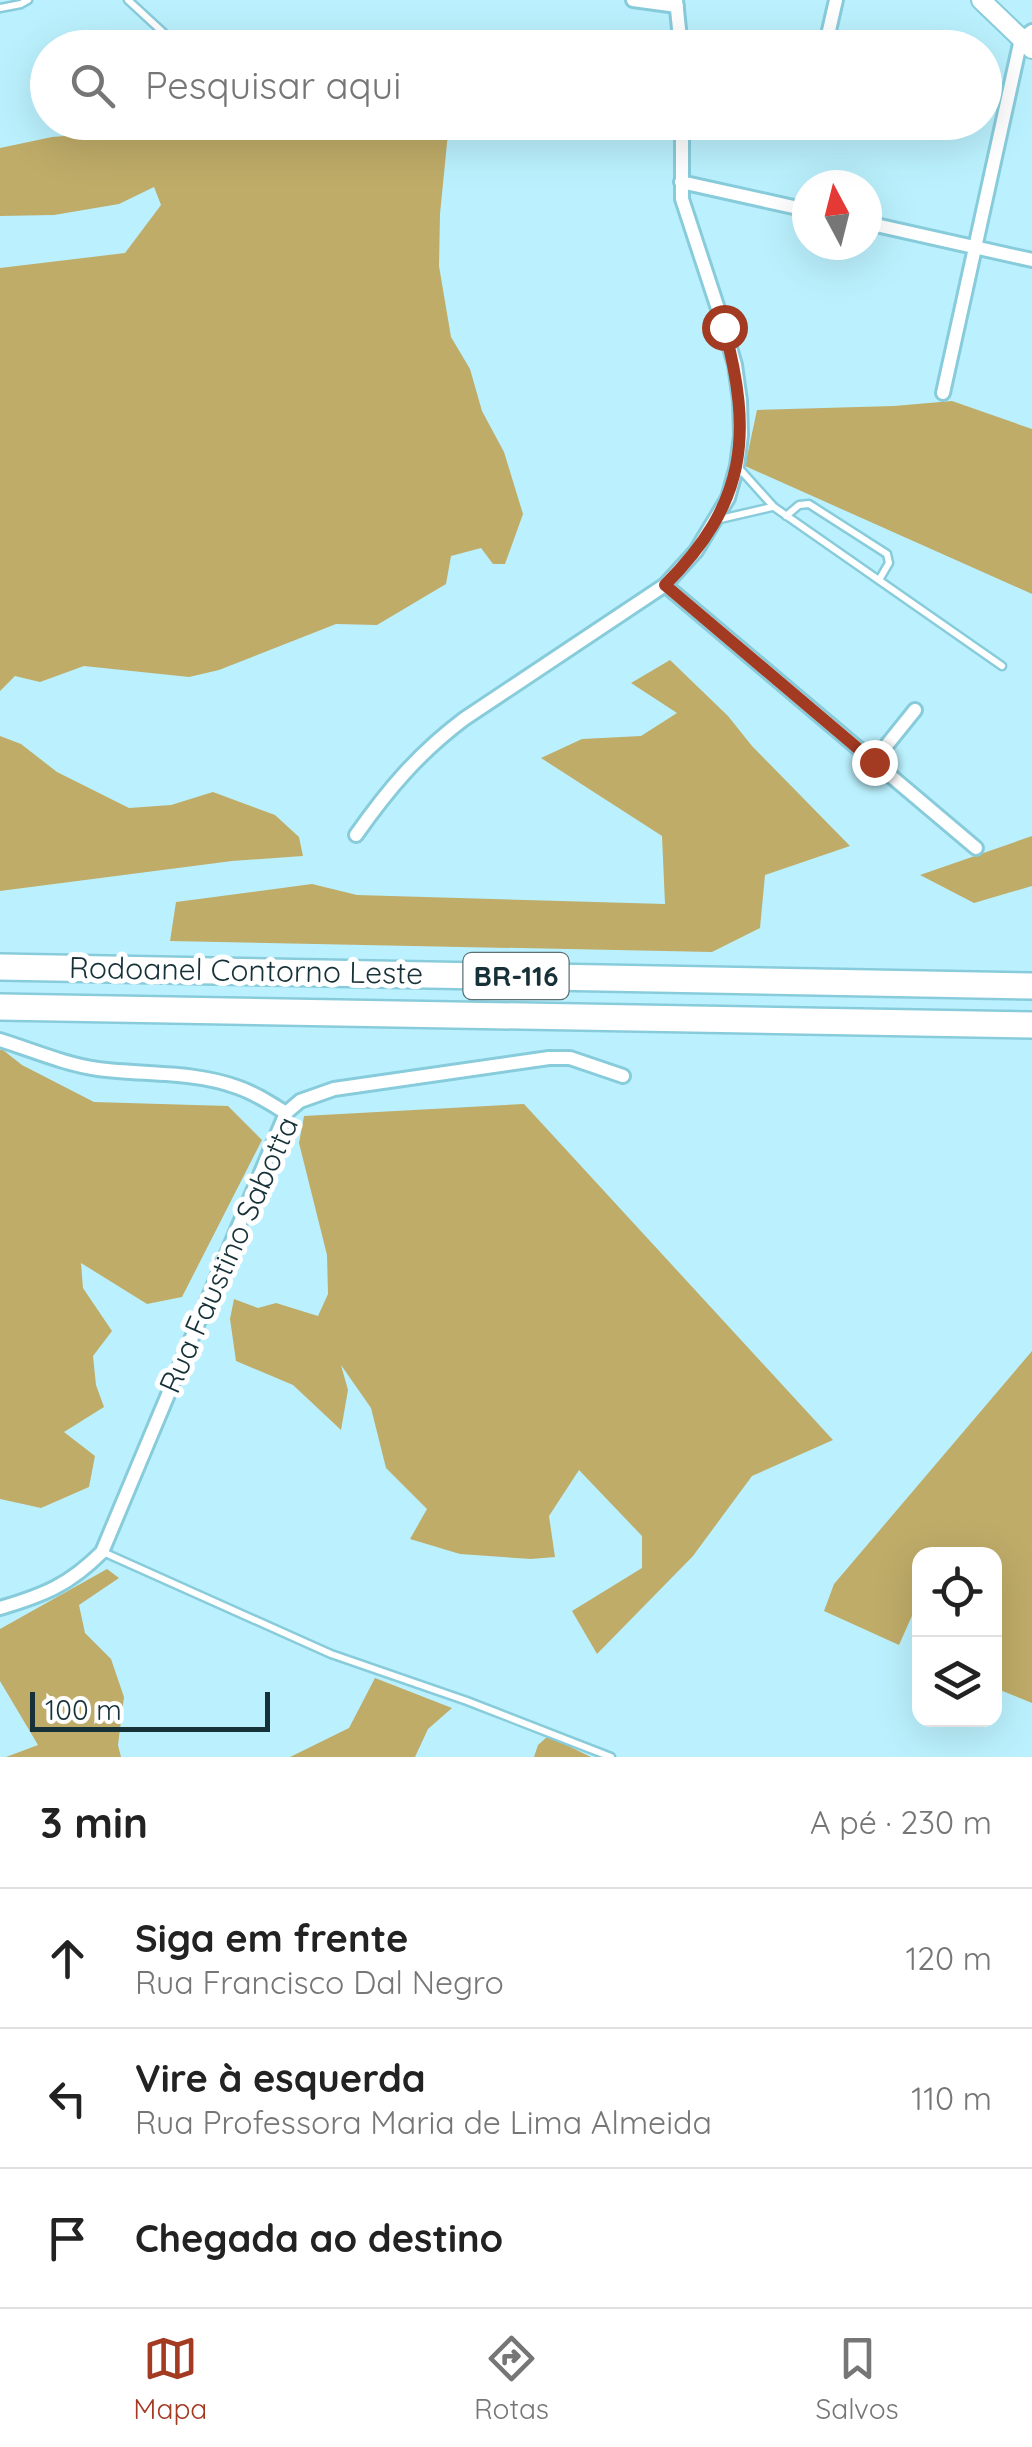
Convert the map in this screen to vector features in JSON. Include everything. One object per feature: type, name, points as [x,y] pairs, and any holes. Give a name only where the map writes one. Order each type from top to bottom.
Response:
[{"type":"highway","name":"Rodoanel Contorno Leste","points":[[0,967],[1032,986]]},
{"type":"highway","name":"Rodoanel Contorno Leste","points":[[0,1006],[1032,1025]]},
{"type":"street","points":[[633,0],[676,3],[679,30]]},
{"type":"street","points":[[829,30],[836,0]]},
{"type":"street","points":[[943,393],[975,247],[1028,40],[981,0]]},
{"type":"street","points":[[356,835],[386,793],[433,742],[665,585],[696,551],[728,498],[741,418],[724,327],[682,199],[682,140]]},
{"type":"street","points":[[682,182],[792,207]]},
{"type":"street","points":[[882,226],[1032,260]]},
{"type":"street","points":[[665,585],[976,848]]},
{"type":"street","points":[[874,762],[915,710]]},
{"type":"street","points":[[0,1040],[72,1063],[236,1086],[286,1113]]},
{"type":"street","name":"Rua Faustino Sabotta","points":[[0,1608],[66,1584],[102,1552],[286,1113],[300,1101],[334,1089],[518,1061],[570,1058],[623,1076]]},
{"type":"lane","points":[[0,8],[28,0]]},
{"type":"lane","points":[[128,0],[160,30]]},
{"type":"lane","points":[[736,466],[774,507],[1002,666]]},
{"type":"lane","points":[[786,516],[799,505],[809,504],[887,554],[889,562],[879,580]]},
{"type":"lane","points":[[714,520],[774,507]]},
{"type":"lane","points":[[102,1552],[331,1654],[611,1757]]},
{"type":"shaded area","points":[[38,140],[447,140],[439,266],[451,337],[470,369],[482,411],[504,452],[523,514],[505,564],[493,564],[481,548],[451,556],[446,584],[377,625],[336,624],[219,670],[189,677],[84,666],[40,682],[15,676],[0,691],[0,268],[125,253],[161,205],[154,187],[119,204],[54,215],[0,216],[0,148]]},
{"type":"shaded area","points":[[952,401],[1032,429],[1032,594],[745,466],[757,410]]},
{"type":"shaded area","points":[[670,660],[850,846],[765,875],[760,928],[712,952],[170,941],[176,902],[312,884],[357,895],[665,904],[662,836],[541,758],[582,739],[641,736],[677,713],[631,683]]},
{"type":"shaded area","points":[[0,736],[21,744],[57,772],[129,808],[171,805],[213,792],[275,815],[299,837],[303,856],[232,861],[0,891]]},
{"type":"shaded area","points":[[1032,836],[1032,886],[974,903],[920,875]]},
{"type":"shaded area","points":[[0,1050],[94,1102],[228,1106],[262,1140],[182,1297],[147,1304],[81,1263],[83,1288],[112,1331],[93,1356],[96,1385],[104,1407],[64,1432],[95,1456],[89,1487],[41,1508],[0,1499]]},
{"type":"shaded area","points":[[524,1104],[833,1440],[752,1476],[693,1556],[597,1654],[572,1611],[642,1568],[642,1536],[579,1470],[549,1516],[555,1557],[460,1554],[410,1539],[427,1509],[386,1468],[371,1408],[341,1365],[348,1390],[341,1430],[293,1385],[236,1361],[230,1319],[234,1299],[258,1308],[276,1303],[318,1316],[328,1294],[327,1255],[299,1143],[304,1116]]},
{"type":"shaded area","points":[[1032,1351],[1032,1703],[1002,1691],[1002,1547],[912,1547],[912,1616],[899,1645],[824,1611],[834,1584]]},
{"type":"shaded area","points":[[107,1569],[119,1578],[79,1605],[85,1633],[111,1659],[124,1697],[118,1745],[121,1757],[6,1757],[38,1745],[0,1681],[0,1629]]},
{"type":"shaded area","points":[[375,1678],[452,1708],[428,1729],[415,1757],[290,1757],[349,1728]]},
{"type":"shaded area","points":[[548,1736],[591,1757],[534,1757],[538,1745]]},
{"type":"route","points":[[724,327],[740,401],[741,435],[736,466],[728,498],[696,551],[665,585],[874,762]]}]
